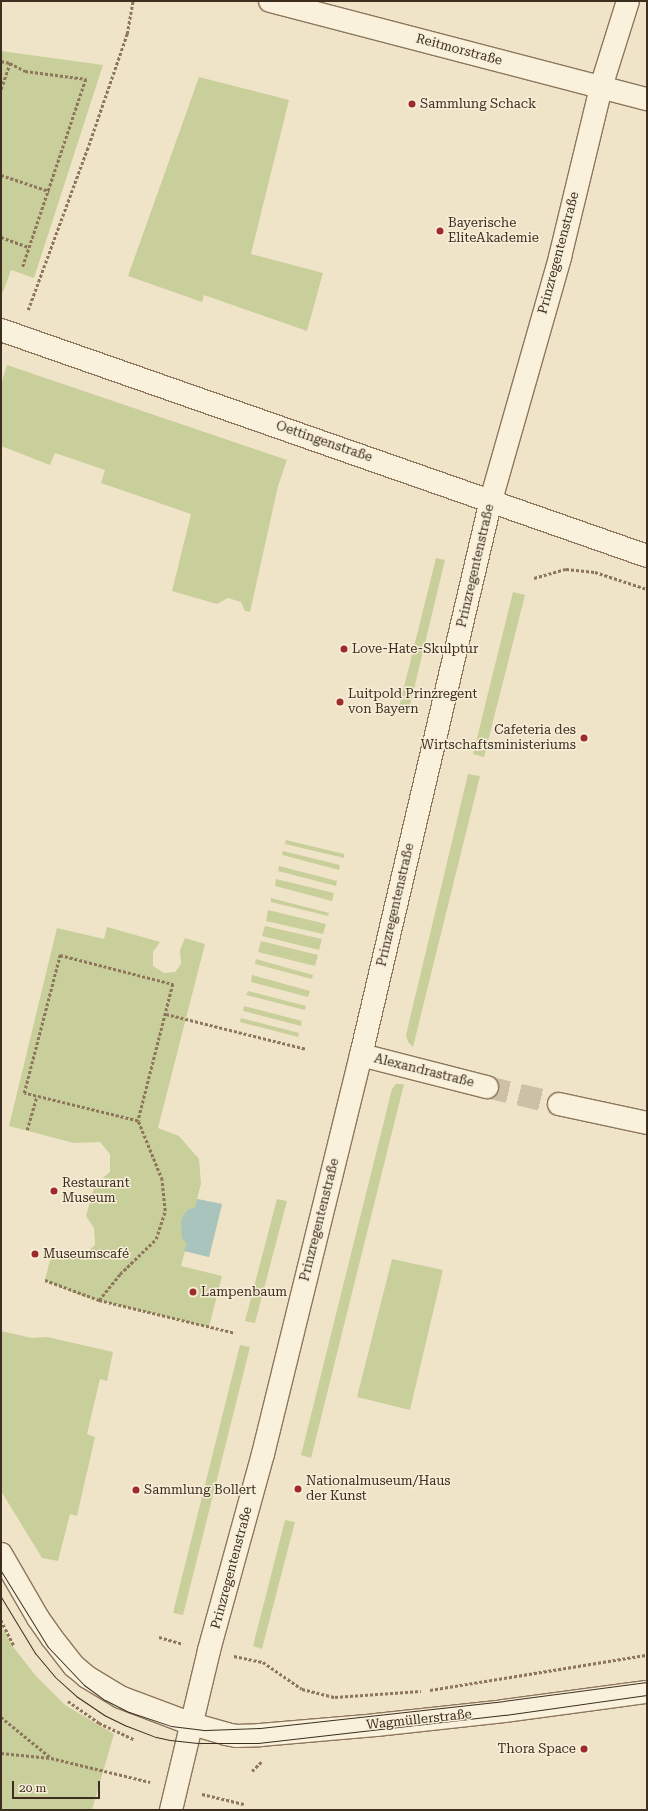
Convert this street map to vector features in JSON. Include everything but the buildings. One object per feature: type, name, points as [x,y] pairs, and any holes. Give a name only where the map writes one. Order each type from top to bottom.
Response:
[{"type":"main road","name":"Reitmorstraße","points":[[275,1],[647,99]]},
{"type":"main road","name":"Prinzregentenstraße","points":[[171,1810],[209,1650],[264,1447],[361,1055],[491,500],[560,257],[601,87],[628,1]]},
{"type":"main road","name":"Oettingenstraße","points":[[1,330],[491,500],[647,556]]},
{"type":"main road","name":"Alexandrastraße","points":[[361,1055],[487,1087]]},
{"type":"main road","points":[[559,1104],[647,1123]]},
{"type":"main road","name":"Wagmüllerstraße","points":[[1,1554],[38,1618],[74,1666],[97,1685],[110,1693],[142,1706],[192,1724],[236,1736],[260,1735],[504,1711],[647,1692]]},
{"type":"path","points":[[28,310],[87,150],[127,34],[133,1]]},
{"type":"path","points":[[1,62],[10,63],[25,71],[86,79],[22,269]]},
{"type":"path","points":[[1,89],[10,63]]},
{"type":"path","points":[[1,175],[49,190]]},
{"type":"path","points":[[1,237],[30,247]]},
{"type":"path","points":[[534,578],[566,569],[595,572],[647,589]]},
{"type":"path","points":[[99,1300],[120,1274],[156,1239],[165,1211],[162,1180],[138,1121],[173,984],[60,955],[24,1093],[138,1121]]},
{"type":"path","points":[[166,1014],[306,1049]]},
{"type":"path","points":[[27,1130],[36,1096]]},
{"type":"path","points":[[45,1280],[99,1300],[235,1333]]},
{"type":"path","points":[[1,1620],[14,1646]]},
{"type":"path","points":[[263,1662],[302,1689],[335,1697],[426,1691],[647,1655]]},
{"type":"path","points":[[68,1701],[99,1723],[135,1740]]},
{"type":"path","points":[[1,1717],[51,1758]]},
{"type":"path","points":[[1,1753],[51,1758],[121,1775]]},
{"type":"green space","points":[[1,51],[103,65],[34,278],[11,270],[3,292],[1,292]]},
{"type":"green space","points":[[199,77],[289,100],[251,254],[323,273],[307,331],[204,295],[202,302],[128,276]]},
{"type":"green space","points":[[7,365],[287,460],[278,486],[250,612],[245,611],[241,602],[228,598],[217,604],[172,591],[191,514],[101,483],[105,470],[55,453],[50,465],[1,446],[1,384]]},
{"type":"green space","points":[[436,558],[445,560],[408,714],[398,711]]},
{"type":"green space","points":[[513,592],[525,595],[484,757],[473,754]]},
{"type":"green space","points":[[468,774],[480,776],[413,1047],[408,1042],[406,1035]]},
{"type":"green space","points":[[286,840],[344,854],[344,858],[285,844]]},
{"type":"green space","points":[[283,851],[340,865],[339,870],[282,855]]},
{"type":"green space","points":[[279,866],[337,881],[336,886],[278,871]]},
{"type":"green space","points":[[276,879],[334,893],[332,901],[275,886]]},
{"type":"green space","points":[[271,898],[329,913],[328,916],[271,902]]},
{"type":"green space","points":[[268,910],[326,924],[323,934],[266,921]]},
{"type":"green space","points":[[265,926],[322,939],[319,950],[262,936]]},
{"type":"green space","points":[[107,927],[160,942],[153,952],[153,966],[164,973],[175,972],[181,964],[180,950],[185,938],[205,944],[158,1128],[179,1136],[199,1159],[201,1184],[197,1199],[222,1204],[209,1257],[185,1251],[181,1266],[222,1276],[209,1327],[84,1297],[45,1280],[53,1248],[68,1258],[84,1255],[95,1245],[94,1228],[86,1216],[95,1184],[110,1172],[110,1154],[100,1142],[74,1143],[9,1126],[57,928],[104,939]]},
{"type":"green space","points":[[261,941],[318,955],[315,966],[258,952]]},
{"type":"green space","points":[[256,959],[313,975],[312,979],[255,964]]},
{"type":"green space","points":[[252,975],[310,991],[308,997],[251,982]]},
{"type":"green space","points":[[248,991],[306,1006],[305,1010],[246,995]]},
{"type":"green space","points":[[244,1006],[302,1021],[301,1026],[243,1011]]},
{"type":"green space","points":[[241,1018],[299,1033],[298,1037],[240,1022]]},
{"type":"green space","points":[[396,1084],[404,1084],[311,1458],[301,1455],[392,1089]]},
{"type":"green space","points":[[277,1199],[287,1201],[255,1323],[245,1321]]},
{"type":"green space","points":[[392,1259],[443,1270],[410,1410],[357,1397]]},
{"type":"green space","points":[[1,1331],[32,1338],[47,1337],[113,1352],[107,1381],[100,1379],[87,1434],[95,1437],[77,1516],[70,1514],[58,1561],[42,1558],[1,1491]]},
{"type":"green space","points":[[240,1345],[250,1347],[183,1615],[173,1613]]},
{"type":"green space","points":[[285,1520],[295,1522],[262,1649],[253,1646]]},
{"type":"green space","points":[[1,1626],[14,1648],[36,1676],[65,1705],[114,1734],[92,1810],[1,1810]]},
{"type":"water","points":[[197,1199],[222,1204],[209,1257],[184,1251],[187,1244],[182,1238],[181,1222],[184,1214],[189,1209],[195,1208]]},
{"type":"tunnel","points":[[487,1087],[559,1104]]},
{"type":"tram line","points":[[1,1571],[48,1647],[84,1685],[105,1700],[129,1712],[171,1726],[206,1730],[260,1728],[503,1701],[647,1682]]},
{"type":"tram line","points":[[1,1597],[35,1653],[55,1677],[76,1696],[104,1715],[127,1726],[156,1737],[170,1740],[200,1743],[258,1743],[505,1715],[647,1695]]},
{"type":"place","name":"Sammlung Schack","points":[[412,104]]},
{"type":"place","name":"Bayerische EliteAkademie","points":[[440,231]]},
{"type":"place","name":"Love-Hate-Skulptur","points":[[344,649]]},
{"type":"place","name":"Luitpold Prinzregent von Bayern","points":[[340,702]]},
{"type":"place","name":"Cafeteria des Wirtschaftsministeriums","points":[[584,738]]},
{"type":"place","name":"Restaurant Museum","points":[[54,1191]]},
{"type":"place","name":"Museumscafé","points":[[35,1254]]},
{"type":"place","name":"Lampenbaum","points":[[193,1292]]},
{"type":"place","name":"Nationalmuseum/Haus der Kunst","points":[[298,1489]]},
{"type":"place","name":"Sammlung Bollert","points":[[136,1490]]},
{"type":"place","name":"Thora Space","points":[[584,1749]]}]
